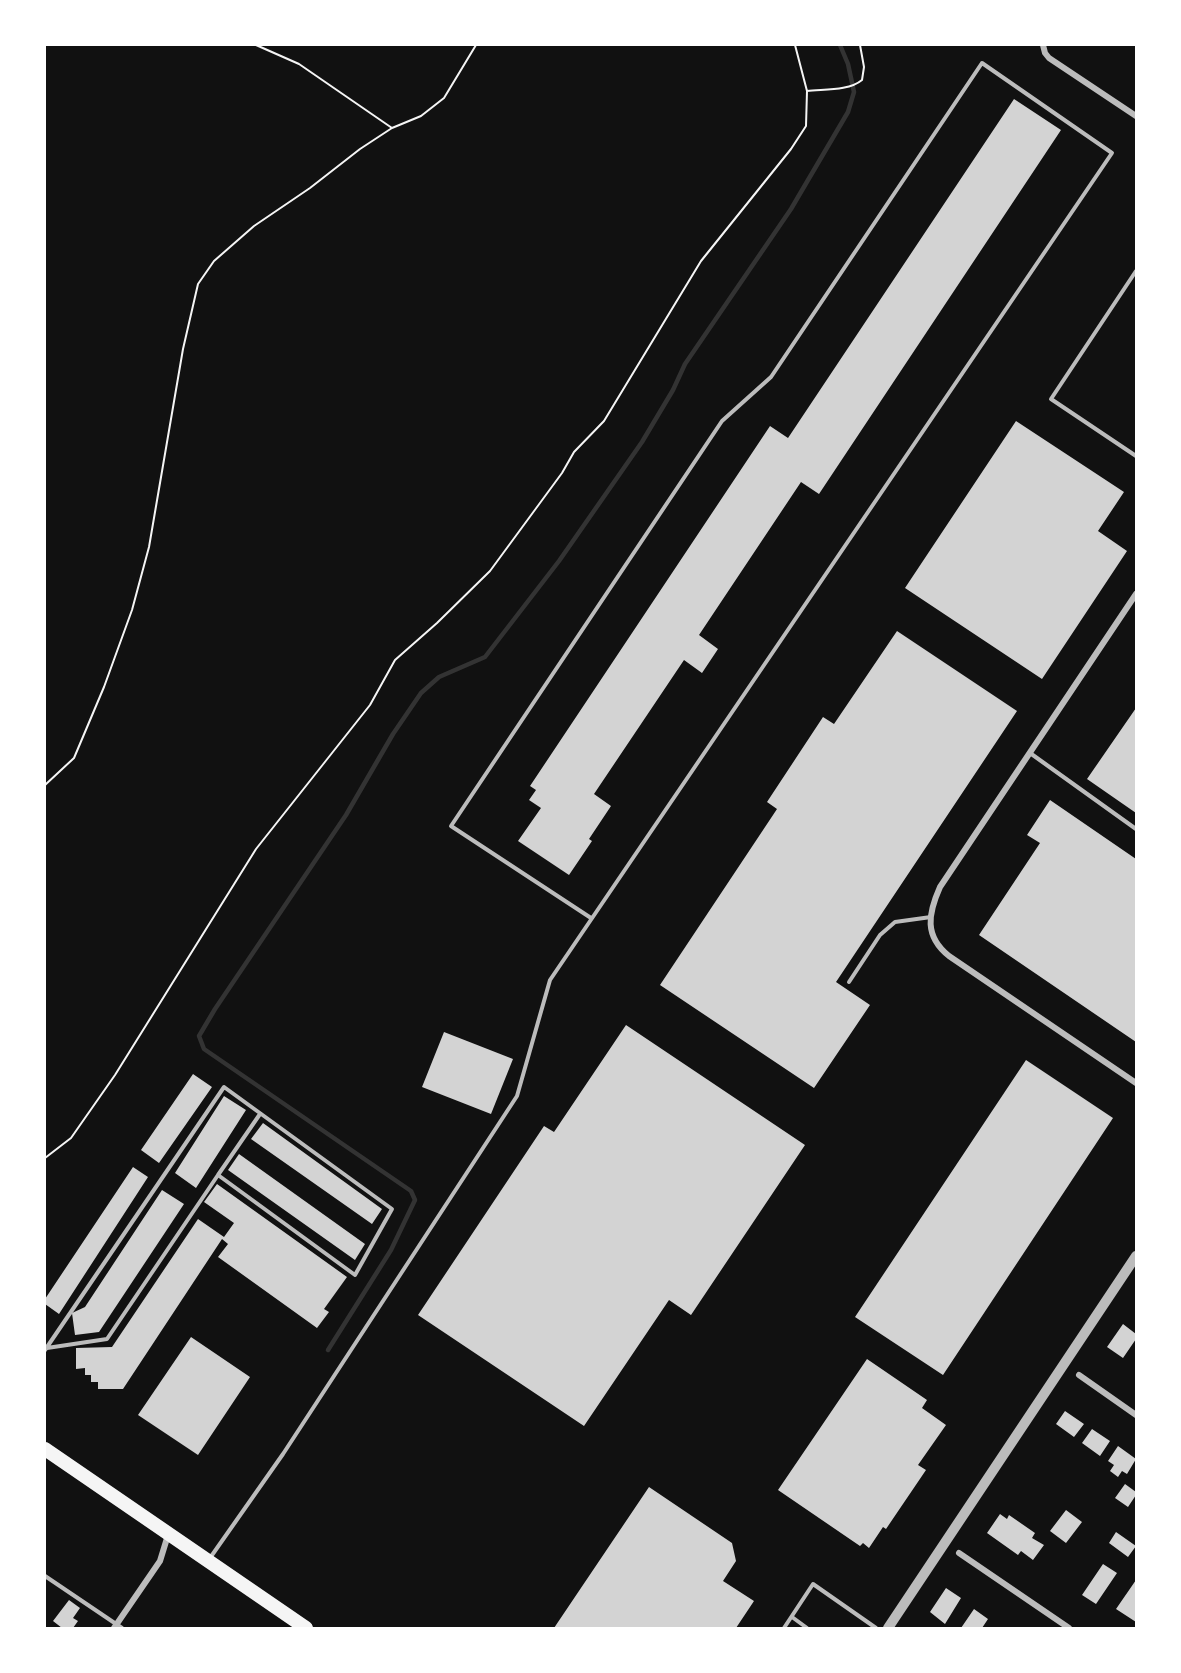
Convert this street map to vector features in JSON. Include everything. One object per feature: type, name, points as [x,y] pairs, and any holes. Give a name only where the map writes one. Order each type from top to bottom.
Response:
[{"type":"main road","points":[[45,1449],[306,1628]]},
{"type":"street","points":[[1043,46],[1049,58],[1136,116]]},
{"type":"street","points":[[1136,594],[940,887],[934,901],[930,929],[940,949],[949,956],[1136,1083]]},
{"type":"street","points":[[888,1628],[1136,1256]]},
{"type":"street","points":[[1079,1375],[1136,1415]]},
{"type":"street","points":[[118,1627],[160,1561],[168,1534]]},
{"type":"street","points":[[959,1553],[1069,1628]]},
{"type":"lane","points":[[208,1562],[283,1454],[517,1096],[550,980],[1112,153],[982,63],[771,377],[722,421],[451,825],[591,918]]},
{"type":"lane","points":[[1136,271],[1051,399],[1136,456]]},
{"type":"lane","points":[[1030,753],[1136,829]]},
{"type":"lane","points":[[849,982],[880,935],[895,922],[931,917]]},
{"type":"lane","points":[[46,1349],[224,1087],[392,1209],[355,1275],[218,1175]]},
{"type":"lane","points":[[46,1349],[107,1339],[260,1114]]},
{"type":"lane","points":[[45,1576],[118,1627]]},
{"type":"lane","points":[[784,1628],[813,1584],[876,1628]]},
{"type":"lane","points":[[792,1617],[807,1628]]},
{"type":"path","points":[[256,45],[299,64],[392,128]]},
{"type":"path","points":[[45,785],[74,758],[104,687],[132,610],[149,547],[183,349],[198,284],[214,261],[254,226],[392,128],[421,116],[444,98],[476,45]]},
{"type":"path","points":[[45,1158],[71,1138],[115,1075],[256,849],[370,705],[394,660],[437,623],[490,571],[562,473],[574,452],[604,422],[701,261],[791,149],[806,126],[807,91],[795,45]]},
{"type":"path","points":[[807,91],[858,84],[862,80],[864,67],[860,45]]},
{"type":"building","points":[[1014,99],[1061,130],[819,494],[801,482],[699,635],[718,649],[702,673],[684,660],[594,794],[611,806],[589,839],[592,841],[569,875],[518,841],[541,808],[529,800],[536,790],[530,786],[770,426],[788,438]]},
{"type":"building","points":[[1016,421],[1124,492],[1098,531],[1127,551],[1042,679],[905,588]]},
{"type":"building","points":[[897,631],[1017,711],[836,982],[870,1005],[814,1088],[660,985],[777,809],[767,802],[823,717],[834,724]]},
{"type":"building","points":[[1136,708],[1136,813],[1087,779]]},
{"type":"building","points":[[1050,800],[1136,859],[1136,1042],[979,935],[1040,843],[1027,835]]},
{"type":"building","points":[[626,1025],[805,1145],[691,1315],[669,1300],[584,1426],[418,1315],[544,1126],[554,1132]]},
{"type":"building","points":[[444,1032],[513,1059],[491,1114],[422,1087]]},
{"type":"building","points":[[1026,1060],[1113,1118],[943,1375],[855,1317]]},
{"type":"building","points":[[193,1074],[212,1087],[159,1163],[141,1150]]},
{"type":"building","points":[[224,1096],[246,1110],[196,1188],[175,1173]]},
{"type":"building","points":[[263,1123],[382,1209],[372,1224],[251,1139]]},
{"type":"building","points":[[239,1154],[365,1244],[355,1260],[228,1170]]},
{"type":"building","points":[[133,1167],[148,1177],[59,1314],[45,1304],[45,1299]]},
{"type":"building","points":[[217,1184],[347,1277],[324,1309],[329,1312],[317,1328],[218,1257],[228,1244],[222,1239],[123,1389],[98,1389],[98,1382],[91,1382],[91,1375],[85,1375],[85,1368],[76,1369],[76,1348],[112,1347],[198,1219],[224,1237],[234,1223],[204,1202]]},
{"type":"building","points":[[162,1190],[184,1204],[99,1332],[75,1335],[72,1313],[85,1307]]},
{"type":"building","points":[[1123,1324],[1136,1334],[1136,1339],[1123,1358],[1107,1347]]},
{"type":"building","points":[[191,1337],[250,1377],[198,1455],[138,1415]]},
{"type":"building","points":[[867,1359],[927,1400],[922,1408],[946,1425],[918,1465],[926,1470],[886,1529],[883,1527],[869,1548],[863,1543],[860,1546],[778,1490]]},
{"type":"building","points":[[1065,1411],[1084,1424],[1074,1437],[1056,1424]]},
{"type":"building","points":[[1092,1429],[1110,1441],[1100,1456],[1082,1443]]},
{"type":"building","points":[[1118,1446],[1136,1459],[1127,1474],[1122,1471],[1118,1477],[1110,1471],[1114,1465],[1108,1461]]},
{"type":"building","points":[[1125,1484],[1136,1492],[1128,1507],[1115,1498]]},
{"type":"building","points":[[649,1487],[732,1543],[736,1561],[723,1581],[754,1601],[736,1628],[554,1628]]},
{"type":"building","points":[[1066,1510],[1082,1522],[1066,1543],[1050,1531]]},
{"type":"building","points":[[1000,1514],[1007,1519],[1009,1515],[1035,1533],[1032,1538],[1044,1545],[1033,1560],[1021,1551],[1018,1555],[987,1533]]},
{"type":"building","points":[[1116,1532],[1136,1546],[1128,1557],[1109,1543]]},
{"type":"building","points":[[1103,1564],[1117,1573],[1096,1604],[1082,1595]]},
{"type":"building","points":[[1136,1580],[1136,1622],[1116,1609]]},
{"type":"building","points":[[946,1588],[961,1598],[945,1624],[930,1612]]},
{"type":"building","points":[[69,1600],[80,1608],[73,1618],[78,1621],[73,1628],[62,1628],[53,1621]]},
{"type":"building","points":[[974,1609],[988,1619],[982,1628],[961,1628]]},
{"type":"waterway","points":[[328,1350],[391,1250],[415,1200],[411,1191],[204,1049],[199,1036],[346,815],[393,734],[421,693],[439,677],[485,657],[559,561],[642,442],[673,390],[685,364],[791,209],[848,112],[854,92],[848,64],[840,45]]}]
